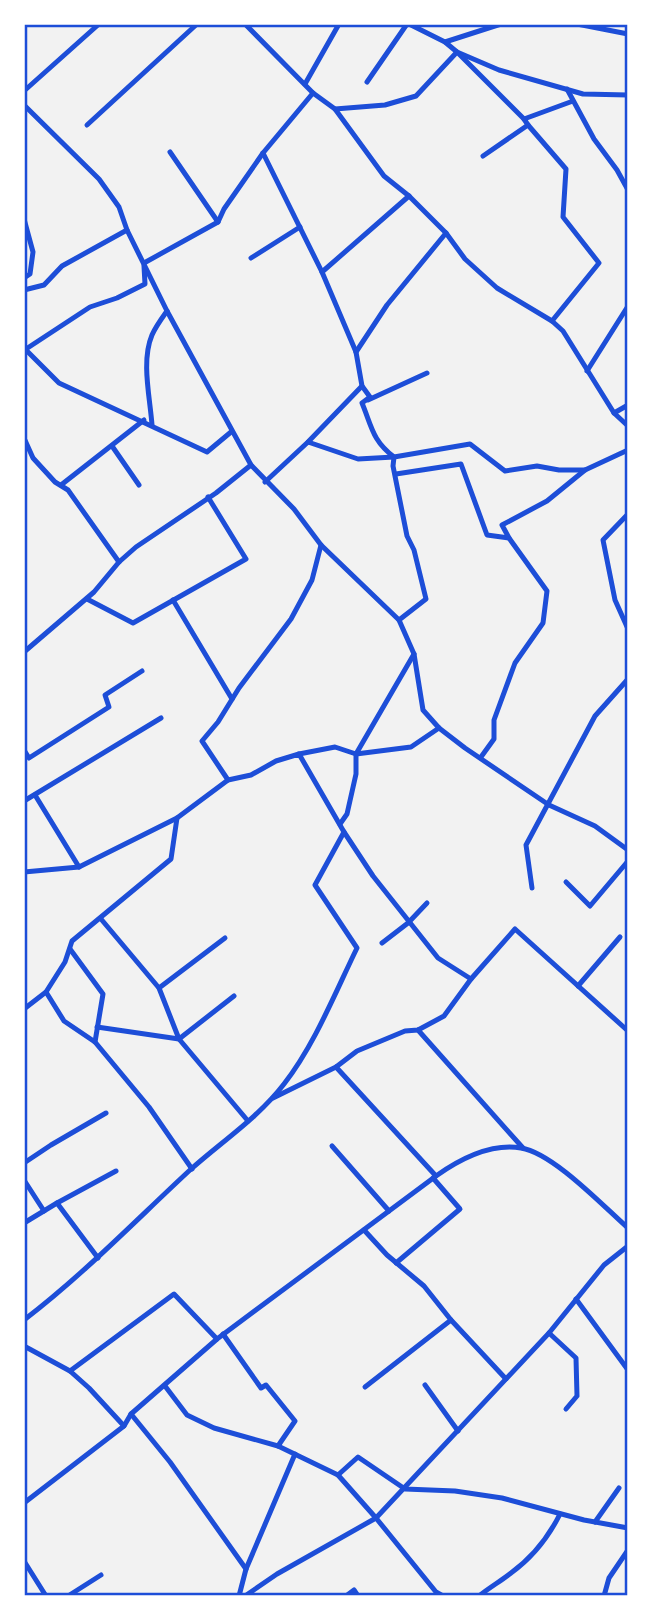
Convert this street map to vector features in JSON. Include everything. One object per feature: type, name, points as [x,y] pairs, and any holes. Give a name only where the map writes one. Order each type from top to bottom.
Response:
[{"type":"street","points":[[24,90],[99,24]]},
{"type":"street","points":[[86,125],[197,24]]},
{"type":"street","points":[[245,24],[313,93],[335,109],[384,176],[409,196],[446,233],[465,259],[497,288],[552,321],[563,331],[614,413],[628,426]]},
{"type":"street","points":[[305,85],[339,24]]},
{"type":"street","points":[[368,82],[408,24],[445,42],[457,52],[526,122],[566,169],[563,217],[599,264],[552,321]]},
{"type":"street","points":[[445,42],[501,24]]},
{"type":"street","points":[[577,24],[628,34]]},
{"type":"street","points":[[457,52],[499,70],[583,94],[628,95]]},
{"type":"street","points":[[335,109],[385,105],[416,96],[457,52]]},
{"type":"street","points":[[567,89],[594,139],[628,190]]},
{"type":"street","points":[[144,263],[218,222],[263,153],[313,93]]},
{"type":"street","points":[[482,156],[526,122],[573,100]]},
{"type":"street","points":[[24,105],[99,179],[119,207],[127,230],[167,311],[251,465],[294,509],[321,545],[399,620],[414,654],[424,710],[439,728],[465,748],[549,805],[595,826],[628,850]]},
{"type":"street","points":[[170,152],[218,222]]},
{"type":"street","points":[[263,153],[322,272],[356,352],[362,386],[370,397],[362,402]]},
{"type":"street","points":[[322,272],[409,196]]},
{"type":"street","points":[[24,219],[33,252],[30,274],[24,278]]},
{"type":"street","points":[[251,258],[300,227]]},
{"type":"street","points":[[24,290],[44,285],[62,266],[127,230]]},
{"type":"street","points":[[356,352],[387,305],[446,233]]},
{"type":"street","points":[[144,263],[145,284],[117,298],[90,307],[25,349],[59,383],[144,420],[208,452],[231,432]]},
{"type":"street","points":[[587,371],[628,306]]},
{"type":"street","points":[[152,425],[148,348],[152,333],[167,311]]},
{"type":"street","points":[[362,402],[427,373]]},
{"type":"street","points":[[265,482],[362,386]]},
{"type":"street","points":[[362,402],[379,445],[394,457]]},
{"type":"street","points":[[614,413],[628,405]]},
{"type":"street","points":[[61,485],[144,420]]},
{"type":"street","points":[[24,438],[33,458],[68,490],[119,562]]},
{"type":"street","points":[[308,442],[358,459],[394,457],[470,444],[505,471],[537,466],[559,470],[585,470]]},
{"type":"street","points":[[112,446],[139,485]]},
{"type":"street","points":[[481,757],[494,739],[494,720],[515,663],[543,623],[547,591],[502,525],[547,501],[585,470],[628,450]]},
{"type":"street","points":[[394,457],[393,466],[407,536],[414,550],[426,599],[399,620]]},
{"type":"street","points":[[396,474],[461,464],[487,535],[509,538]]},
{"type":"street","points":[[24,652],[87,599],[119,562],[251,465]]},
{"type":"street","points":[[87,599],[133,623],[246,559],[208,498]]},
{"type":"street","points":[[628,514],[603,540],[615,600],[628,629]]},
{"type":"street","points":[[229,780],[202,741],[296,610],[312,580],[321,545]]},
{"type":"street","points":[[173,600],[232,699]]},
{"type":"street","points":[[340,824],[347,814],[356,774],[356,754],[414,654]]},
{"type":"street","points":[[24,750],[29,758],[109,707],[105,695],[142,671]]},
{"type":"street","points":[[532,888],[526,845],[594,716],[628,679]]},
{"type":"street","points":[[24,801],[161,719]]},
{"type":"street","points":[[24,872],[79,867],[177,818],[229,780],[251,775],[276,761],[335,747],[356,754],[411,747],[439,728]]},
{"type":"street","points":[[299,754],[344,832],[408,923],[438,958],[471,979]]},
{"type":"street","points":[[35,795],[79,867]]},
{"type":"street","points":[[24,1009],[46,992],[65,962],[72,941],[171,859],[177,818]]},
{"type":"street","points":[[24,1320],[98,1258],[192,1169],[248,1121],[284,1084],[310,1042],[357,948],[315,885],[344,832]]},
{"type":"street","points":[[566,882],[590,906],[628,861]]},
{"type":"street","points":[[382,943],[408,923],[427,903]]},
{"type":"street","points":[[101,919],[159,988],[179,1040],[248,1121]]},
{"type":"street","points":[[269,1099],[336,1068],[357,1051],[405,1031],[418,1030],[444,1016],[471,979],[515,929],[628,1031]]},
{"type":"street","points":[[578,986],[620,937]]},
{"type":"street","points":[[159,988],[225,938]]},
{"type":"street","points":[[70,948],[103,994],[95,1042]]},
{"type":"street","points":[[46,992],[64,1021],[95,1042],[149,1107],[192,1169]]},
{"type":"street","points":[[97,1027],[179,1040],[234,996]]},
{"type":"street","points":[[418,1030],[523,1148],[559,1166],[628,1228]]},
{"type":"street","points":[[336,1068],[435,1177],[460,1209],[396,1262]]},
{"type":"street","points":[[24,1163],[106,1114]]},
{"type":"street","points":[[332,1146],[389,1211]]},
{"type":"street","points":[[24,1503],[124,1426],[131,1414],[220,1336],[435,1177],[471,1156],[494,1148],[523,1148]]},
{"type":"street","points":[[24,1223],[116,1171]]},
{"type":"street","points":[[24,1180],[44,1211]]},
{"type":"street","points":[[57,1203],[98,1258]]},
{"type":"street","points":[[363,1230],[424,1286],[451,1320],[506,1379]]},
{"type":"street","points":[[242,1595],[376,1518],[549,1333],[604,1265],[628,1246]]},
{"type":"street","points":[[70,1371],[174,1294],[220,1336],[261,1388],[266,1385],[295,1421],[278,1446]]},
{"type":"street","points":[[576,1299],[628,1370]]},
{"type":"street","points":[[365,1387],[451,1320]]},
{"type":"street","points":[[549,1333],[576,1358],[577,1396],[566,1409]]},
{"type":"street","points":[[24,1346],[70,1371],[124,1426]]},
{"type":"street","points":[[425,1385],[458,1431]]},
{"type":"street","points":[[165,1386],[187,1415],[214,1427],[278,1446],[338,1475],[441,1595]]},
{"type":"street","points":[[131,1414],[170,1462],[246,1569]]},
{"type":"street","points":[[242,1595],[246,1569],[295,1454]]},
{"type":"street","points":[[338,1475],[358,1457],[404,1489],[455,1491],[502,1498],[560,1514],[628,1528]]},
{"type":"street","points":[[595,1522],[619,1488]]},
{"type":"street","points":[[479,1595],[512,1573],[532,1555],[544,1542],[560,1514]]},
{"type":"street","points":[[604,1595],[609,1578],[628,1550]]},
{"type":"street","points":[[24,1560],[46,1595]]},
{"type":"street","points":[[68,1595],[101,1575]]},
{"type":"street","points":[[346,1595],[354,1590],[358,1595]]}]
